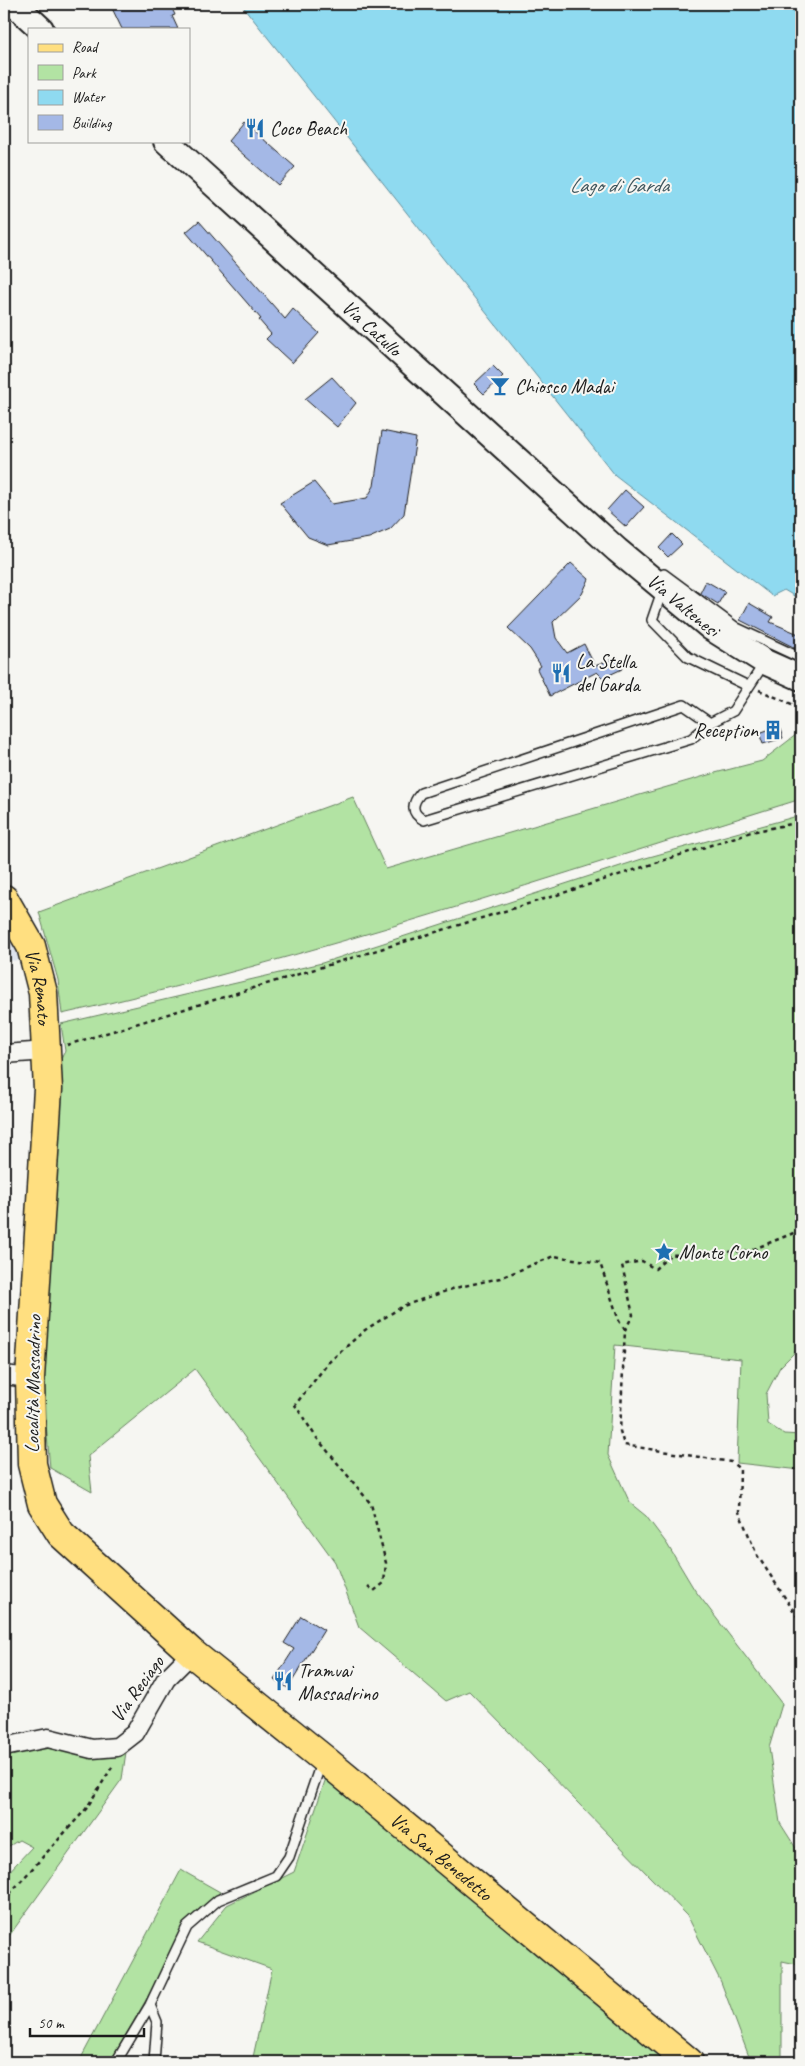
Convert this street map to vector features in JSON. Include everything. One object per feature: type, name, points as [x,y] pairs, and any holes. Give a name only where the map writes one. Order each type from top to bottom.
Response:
[{"type":"main road","name":"Via Remato","points":[[4,899],[31,946],[43,993],[47,1052]]},
{"type":"main road","name":"Località Massadrino","points":[[47,1052],[48,1089],[30,1378],[32,1464],[42,1504],[62,1534],[190,1655]]},
{"type":"main road","name":"Via San Benedetto","points":[[190,1655],[322,1765],[689,2062]]},
{"type":"street","points":[[14,4],[41,28]]},
{"type":"street","name":"Via Catullo","points":[[167,142],[578,514]]},
{"type":"street","name":"Via Valtenesi","points":[[578,514],[646,565],[663,588],[711,628],[765,662],[801,678]]},
{"type":"street","points":[[4,1054],[47,1052]]},
{"type":"street","points":[[4,1375],[30,1378]]},
{"type":"street","name":"Via Reciago","points":[[4,1747],[48,1738],[92,1749],[117,1747],[135,1733],[166,1679],[190,1655]]},
{"type":"lane","points":[[646,565],[737,628],[801,658]]},
{"type":"lane","points":[[663,588],[652,620],[688,657],[748,686]]},
{"type":"lane","points":[[710,723],[684,705],[421,793],[414,801],[413,810],[418,817],[424,820],[691,739],[710,723],[733,711],[765,662]]},
{"type":"lane","points":[[116,2062],[150,2005],[187,1927],[218,1900],[276,1876],[289,1857],[322,1765]]},
{"type":"lane","points":[[150,2005],[157,2022],[154,2062]]},
{"type":"path","points":[[748,686],[801,708]]},
{"type":"path","points":[[47,1052],[566,892],[751,832],[801,822]]},
{"type":"path","points":[[801,1230],[749,1251],[670,1255],[656,1269],[642,1261],[622,1265],[633,1315],[625,1330],[620,1431],[624,1445],[731,1462],[740,1470],[739,1512],[757,1555],[801,1622]]},
{"type":"path","points":[[368,1586],[374,1591],[384,1583],[386,1562],[371,1504],[316,1437],[295,1405],[329,1362],[365,1330],[404,1306],[455,1288],[500,1278],[554,1256],[600,1263],[619,1321],[625,1330]]},
{"type":"path","points":[[4,1900],[86,1810],[118,1756],[117,1747]]},
{"type":"shaded area","points":[[4,920],[23,960],[4,961]]},
{"type":"green space","points":[[801,731],[801,799],[525,886],[341,941],[155,992],[62,1014],[58,980],[39,912],[353,797],[386,869],[762,761]]},
{"type":"green space","points":[[801,815],[801,1242],[798,1247],[801,1254],[801,1346],[780,1367],[766,1394],[768,1424],[784,1434],[801,1435],[801,1470],[737,1463],[741,1359],[615,1345],[608,1455],[630,1503],[646,1516],[667,1544],[694,1589],[782,1704],[769,1748],[780,1823],[801,1856],[801,1965],[782,1961],[782,2062],[751,2062],[721,1982],[687,1915],[469,1691],[446,1701],[359,1627],[335,1562],[195,1369],[88,1456],[92,1492],[50,1468],[44,1401],[36,1381],[59,1063],[65,1051],[61,1024],[322,963],[642,859]]},
{"type":"green space","points":[[59,1746],[113,1755],[126,1752],[122,1779],[4,1943],[4,1877],[32,1847],[19,1840],[4,1849],[4,1754]]},
{"type":"green space","points":[[327,1775],[673,2062],[252,2062],[272,1969],[197,1942],[227,1905],[294,1872]]},
{"type":"green space","points":[[181,1870],[220,1892],[186,1923],[146,2000],[110,2062],[79,2062]]},
{"type":"water","name":"Lago di Garda","points":[[241,4],[801,4],[801,600],[784,590],[772,596],[615,475]]},
{"type":"building","points":[[110,4],[170,4],[175,15],[172,16],[178,28],[122,28]]},
{"type":"building","points":[[244,122],[295,167],[278,185],[228,141]]},
{"type":"building","points":[[199,221],[285,319],[293,309],[319,333],[292,363],[266,339],[271,334],[259,320],[261,319],[186,232]]},
{"type":"building","points":[[493,366],[503,376],[484,394],[474,384]]},
{"type":"building","points":[[332,377],[356,403],[337,427],[305,399]]},
{"type":"building","points":[[382,431],[416,438],[404,514],[390,529],[369,538],[328,545],[308,537],[280,503],[314,482],[332,504],[367,498],[374,486]]},
{"type":"building","points":[[625,490],[644,507],[626,527],[607,510]]},
{"type":"building","points":[[672,534],[682,544],[668,557],[659,548]]},
{"type":"building","points":[[571,563],[589,579],[582,594],[553,622],[556,638],[567,653],[584,644],[595,666],[617,657],[622,669],[603,678],[597,672],[550,696],[537,669],[541,666],[530,649],[508,628]]},
{"type":"building","points":[[706,581],[725,592],[718,604],[700,593]]},
{"type":"building","points":[[749,603],[773,617],[770,622],[801,635],[801,651],[740,620]]},
{"type":"building","name":"Reception","points":[[779,726],[783,738],[763,744],[759,733]]},
{"type":"building","points":[[301,1616],[324,1630],[288,1688],[274,1680],[294,1649],[284,1643]]},
{"type":"place","name":"Coco Beach","points":[[255,128]]},
{"type":"place","name":"Chiosco Madai","points":[[500,386]]},
{"type":"place","name":"La Stella del Garda","points":[[561,673]]},
{"type":"place","name":"Reception","points":[[773,730]]},
{"type":"place","name":"Monte Corno","points":[[664,1252]]},
{"type":"place","name":"Tramvai Massadrino","points":[[283,1681]]}]
